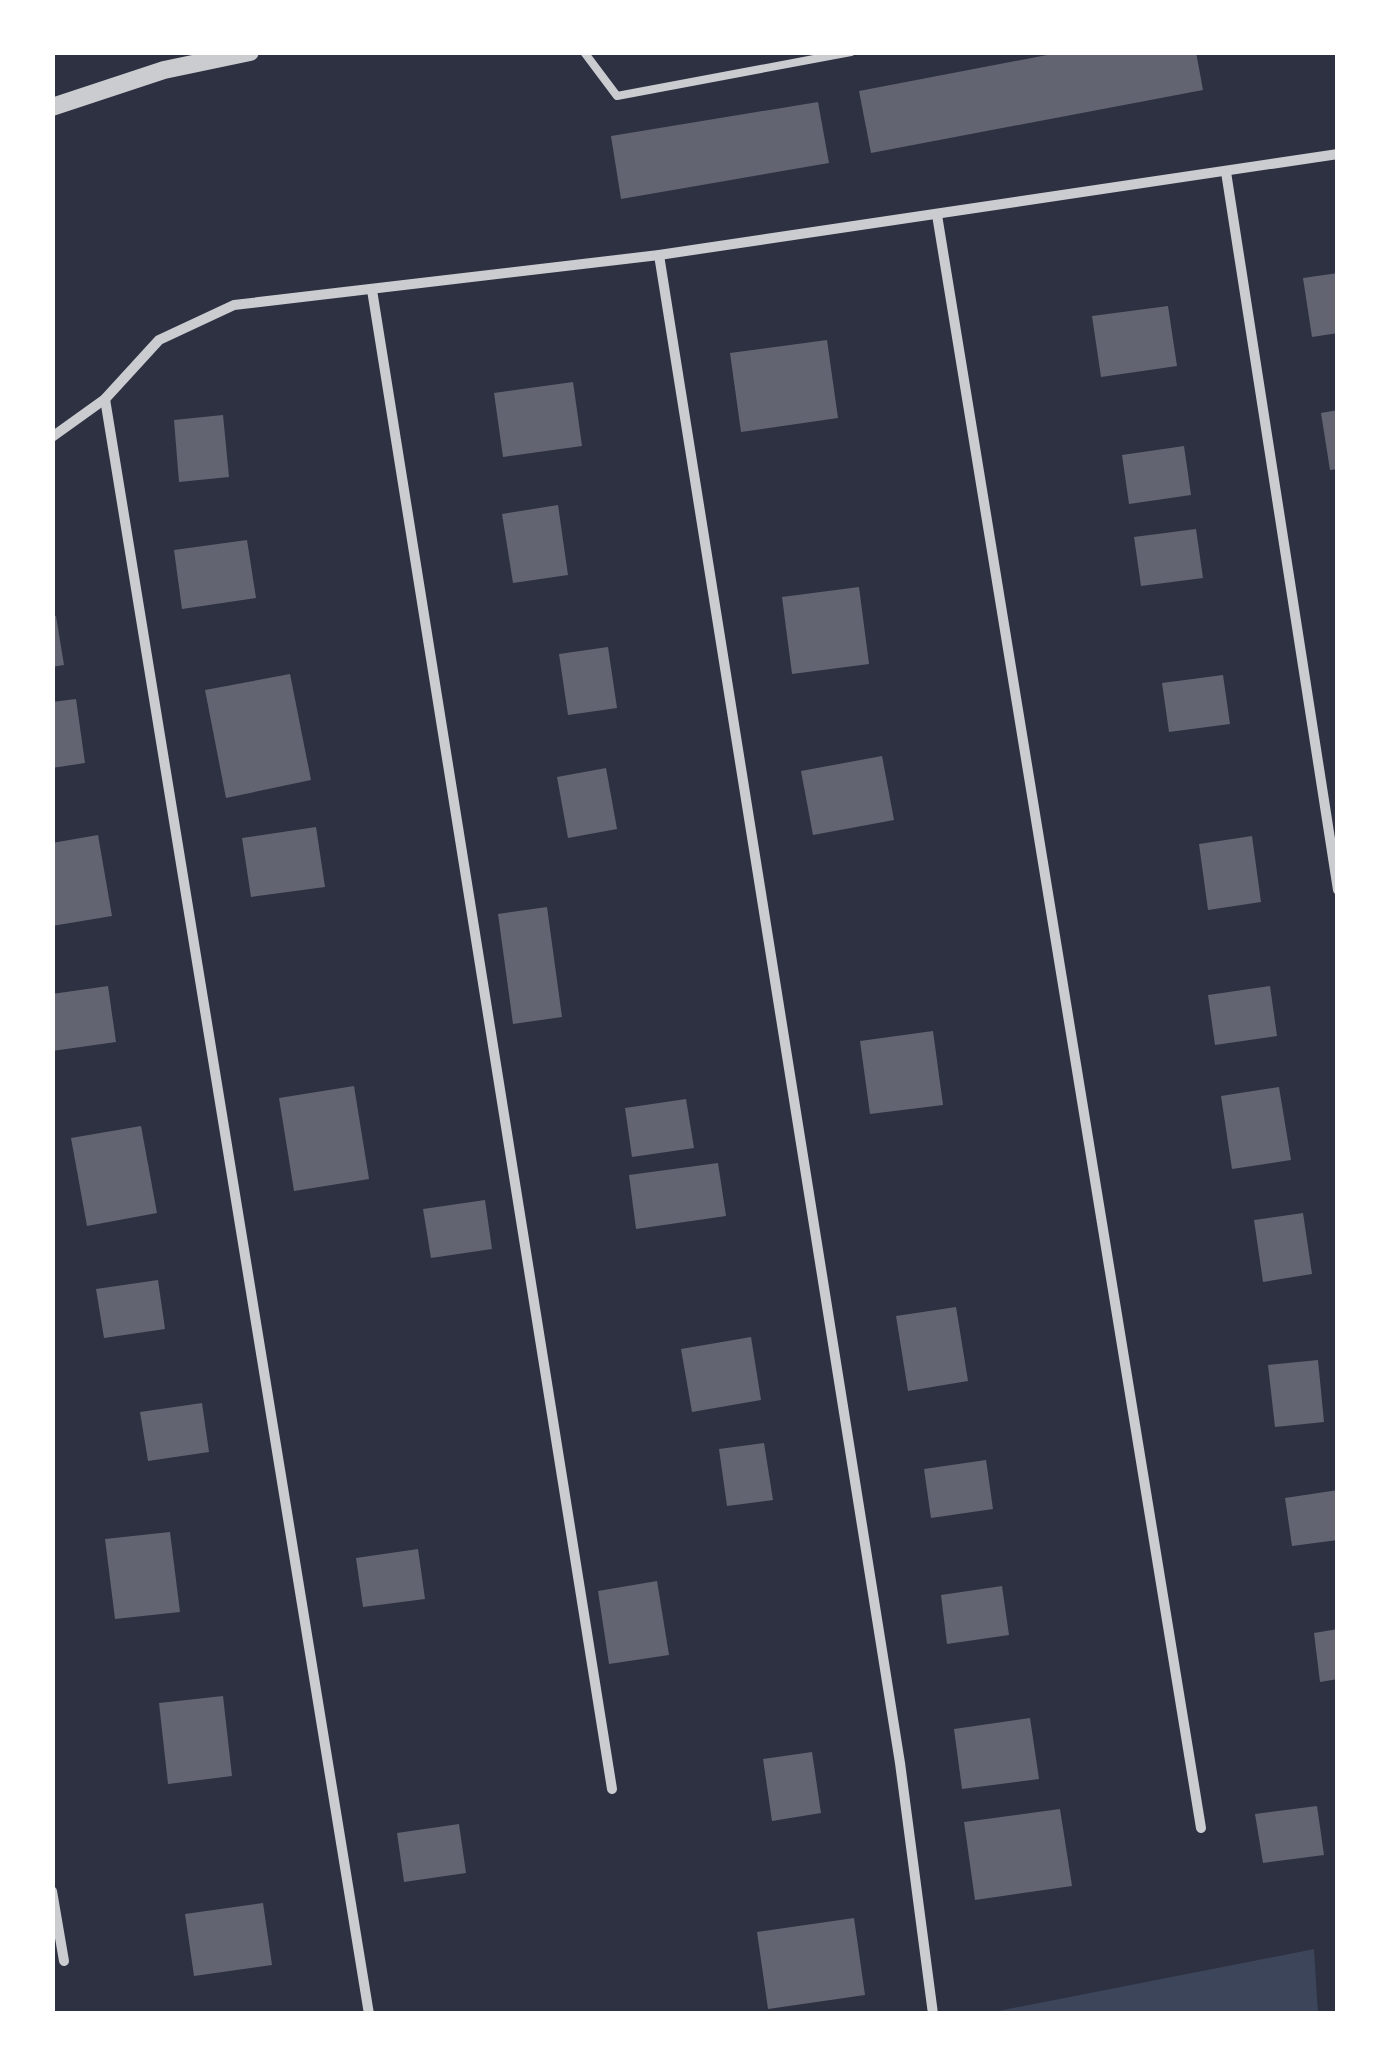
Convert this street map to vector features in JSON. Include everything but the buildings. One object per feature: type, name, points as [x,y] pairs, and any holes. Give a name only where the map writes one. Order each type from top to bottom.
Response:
[{"type":"street","points":[[52,107],[164,70],[250,52]]},
{"type":"street","points":[[52,437],[105,399],[160,340],[234,305],[659,255],[1338,154]]},
{"type":"street","points":[[1226,172],[1338,890]]},
{"type":"street","points":[[938,215],[1201,1828]]},
{"type":"street","points":[[659,255],[897,1743],[933,2014]]},
{"type":"street","points":[[372,290],[612,1789]]},
{"type":"street","points":[[105,399],[369,2014]]},
{"type":"street","points":[[52,1891],[64,1961]]},
{"type":"lane","points":[[584,52],[617,96],[851,52]]},
{"type":"shaded area","points":[[1314,1949],[1318,2013],[988,2013]]}]
